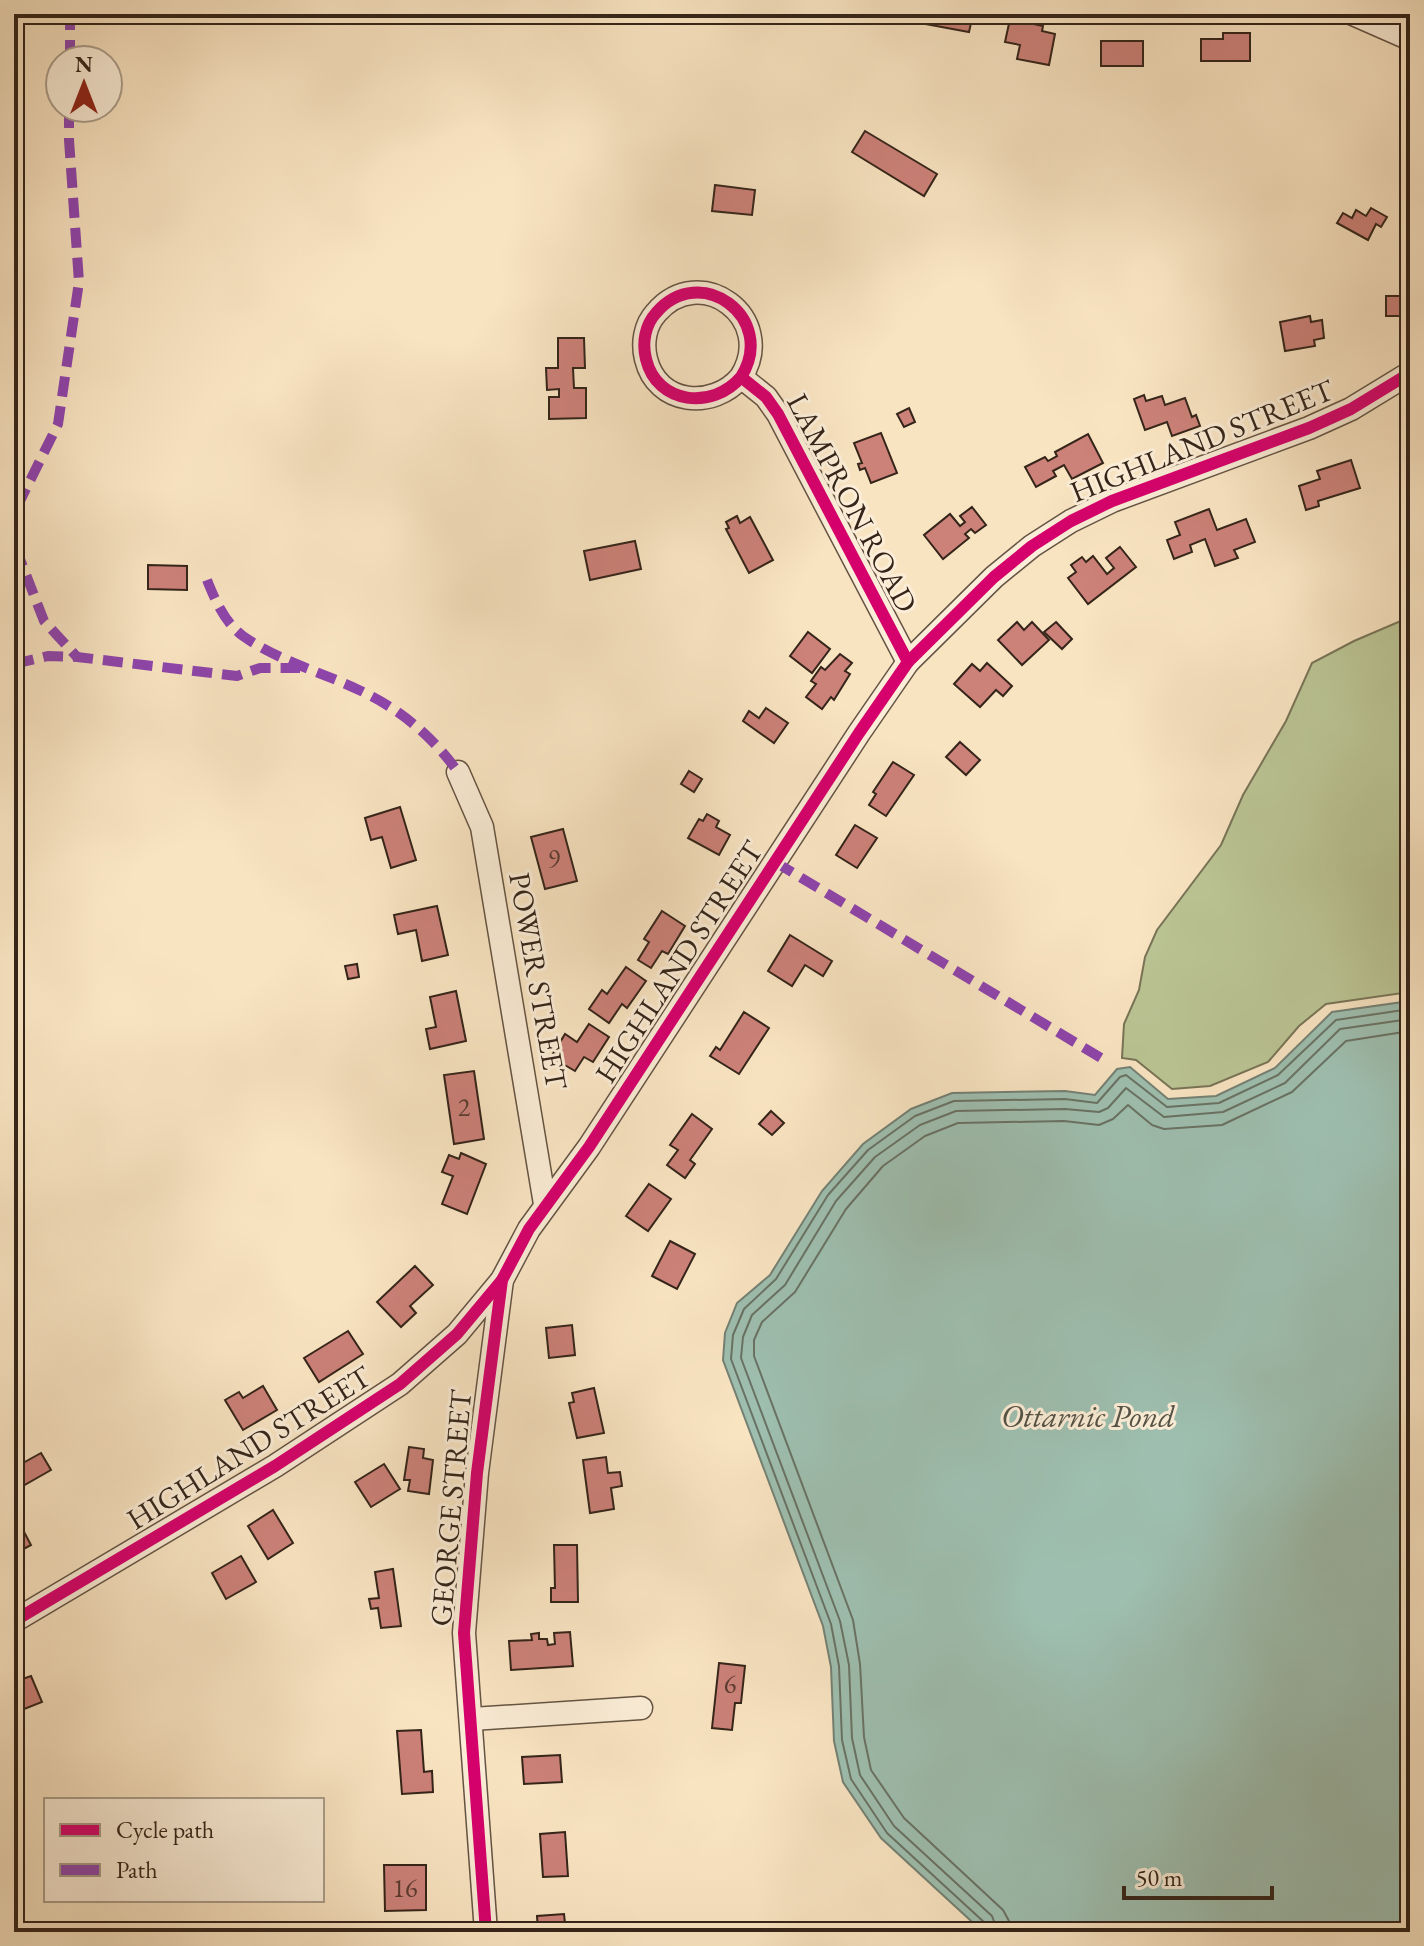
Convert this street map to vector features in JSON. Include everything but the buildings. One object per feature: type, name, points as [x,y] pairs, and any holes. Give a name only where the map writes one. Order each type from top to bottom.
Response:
[{"type":"street","points":[[1353,14],[1410,39]]},
{"type":"street","points":[[703,293],[727,301],[744,319],[750,335],[750,357],[741,377],[729,390],[704,399],[686,398],[670,392],[657,381],[645,358],[645,333],[652,317],[663,305],[686,294],[703,293]]},
{"type":"street","name":"HIGHLAND STREET","points":[[14,1621],[275,1466],[400,1384],[457,1334],[502,1280],[545,1204],[589,1147],[908,662],[994,577],[1032,546],[1071,521],[1155,483],[1337,415],[1410,373]]},
{"type":"street","name":"LAMPRON ROAD","points":[[741,377],[766,397],[778,414],[908,662]]},
{"type":"street","name":"POWER STREET","points":[[458,772],[482,827],[545,1204]]},
{"type":"street","name":"GEORGE STREET","points":[[486,1932],[464,1633],[477,1473],[502,1280]]},
{"type":"street","points":[[472,1719],[641,1708]]},
{"type":"green space","points":[[1410,617],[1410,992],[1326,1004],[1299,1026],[1268,1062],[1210,1086],[1172,1089],[1136,1060],[1122,1058],[1124,1024],[1139,990],[1145,957],[1157,930],[1221,845],[1243,795],[1286,721],[1312,663]]},
{"type":"water","name":"Ottarnic Pond","points":[[1410,1001],[1410,1932],[983,1932],[881,1838],[843,1782],[834,1741],[831,1667],[823,1626],[723,1360],[725,1333],[737,1303],[770,1275],[822,1191],[863,1144],[911,1109],[952,1093],[1065,1091],[1095,1095],[1117,1069],[1130,1067],[1168,1099],[1216,1096],[1275,1068],[1332,1012]]},
{"type":"marked path","points":[[70,14],[70,44]]},
{"type":"marked path","points":[[69,124],[79,282],[58,424],[20,501],[18,554],[44,621],[77,657]]},
{"type":"marked path","points":[[207,580],[226,618],[243,636],[273,654],[384,703],[419,729],[458,772]]},
{"type":"marked path","points":[[14,664],[48,656],[77,657],[237,676],[260,668],[300,668]]},
{"type":"marked path","points":[[775,862],[1106,1061]]},
{"type":"cycle path","points":[[741,377],[716,395],[687,398],[674,394],[652,374],[646,359],[645,334],[652,318],[674,298],[693,293],[712,295],[729,303],[742,317],[750,335],[750,355],[741,377],[766,397],[778,414],[908,662]]},
{"type":"cycle path","points":[[14,1621],[275,1466],[400,1384],[457,1334],[502,1280],[529,1229],[589,1147],[908,662],[994,577],[1032,546],[1071,521],[1112,501],[1309,428],[1351,409],[1410,373]]},
{"type":"cycle path","points":[[486,1932],[464,1633],[477,1473],[502,1280]]}]
